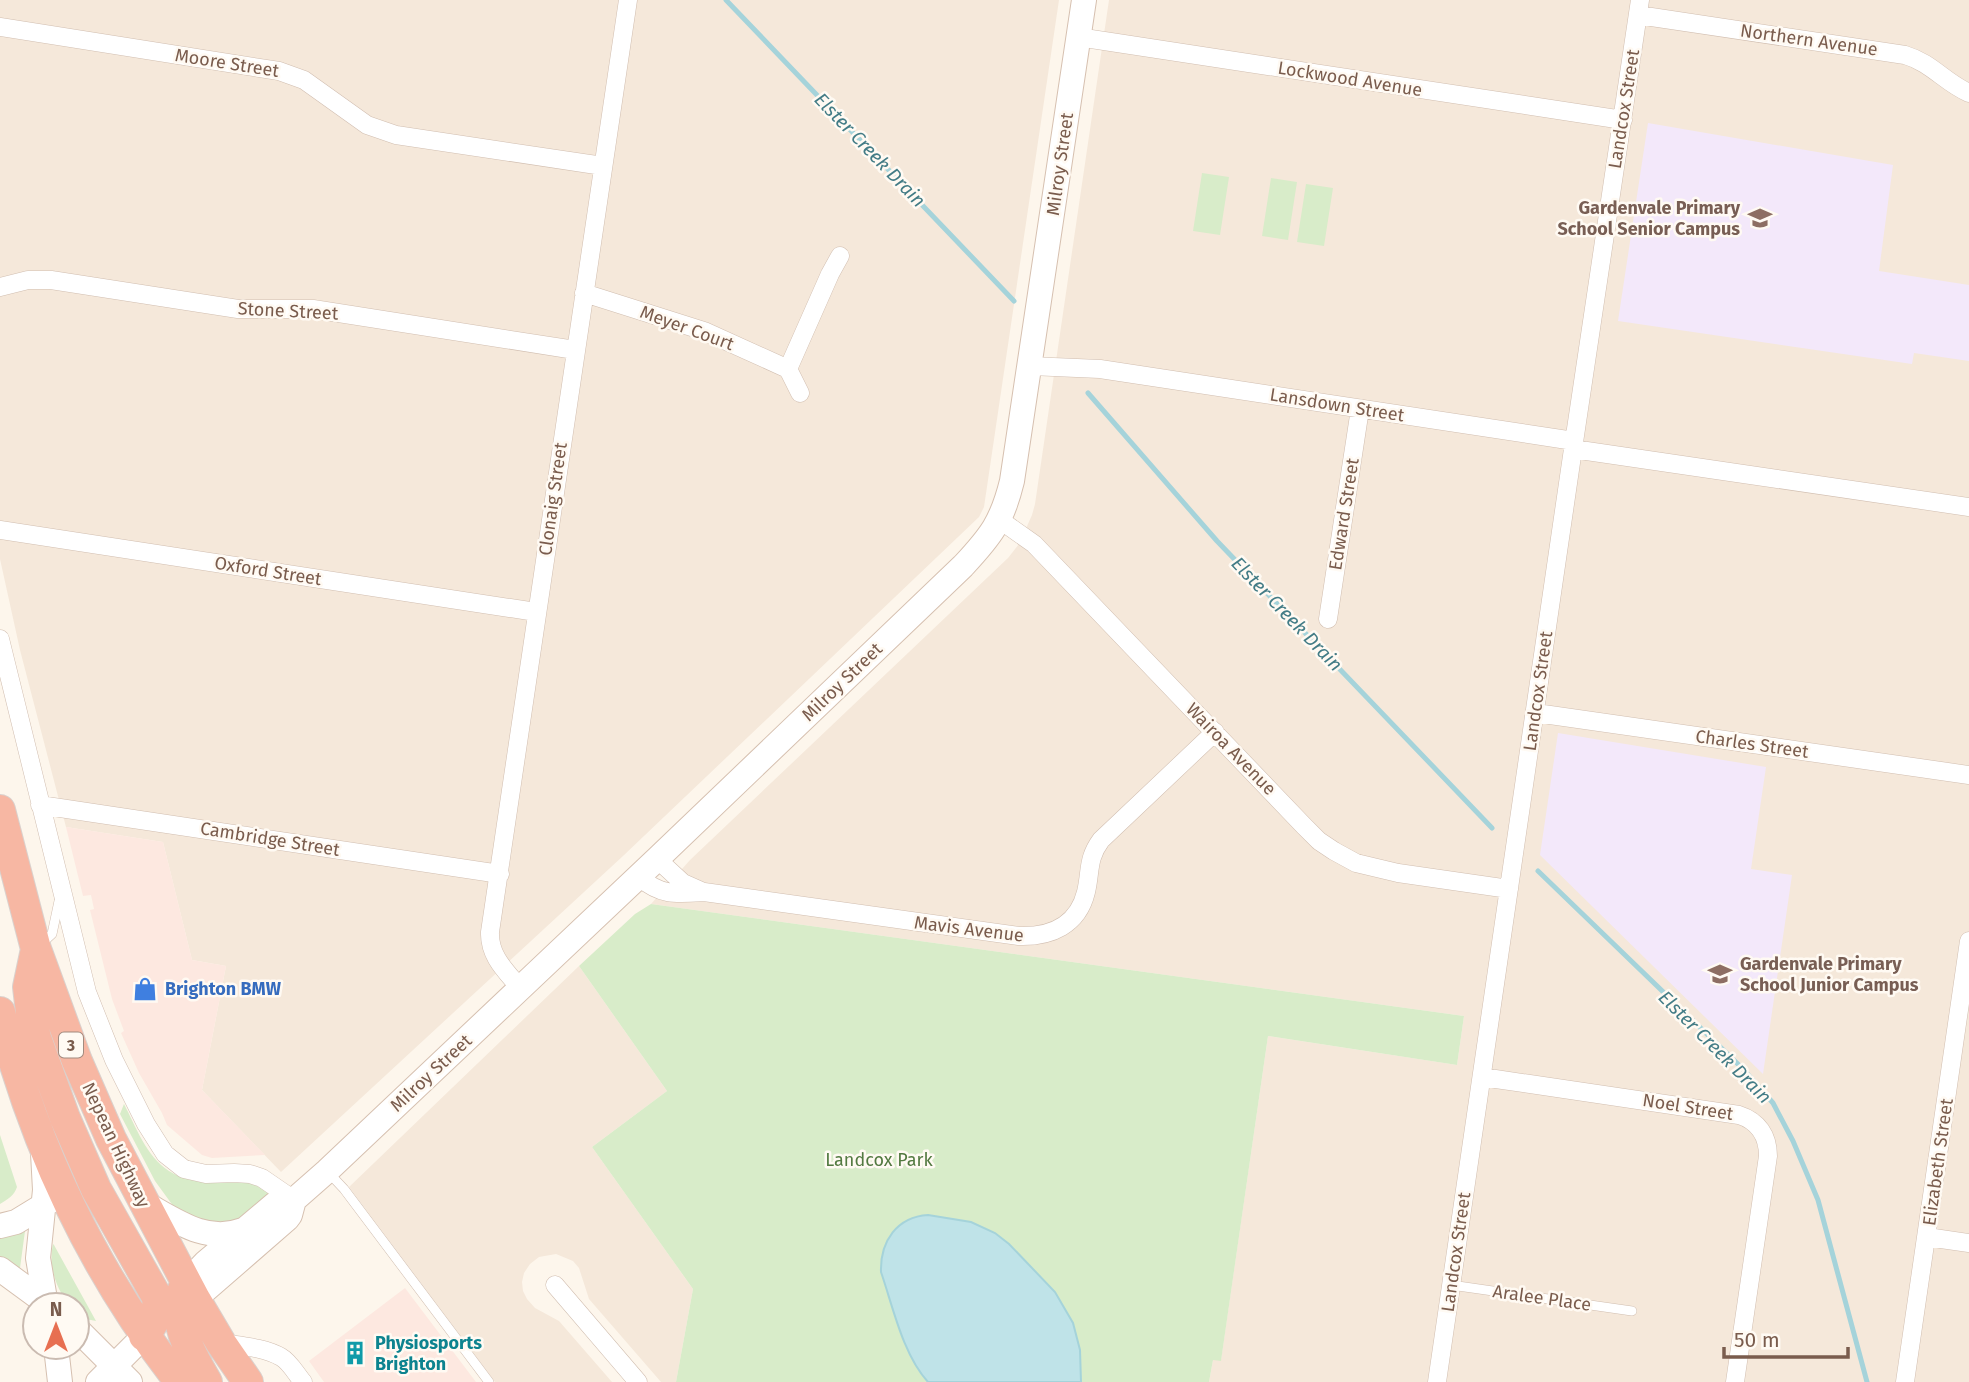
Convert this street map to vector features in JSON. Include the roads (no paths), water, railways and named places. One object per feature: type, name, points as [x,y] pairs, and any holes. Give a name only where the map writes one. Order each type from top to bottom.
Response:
[{"type":"highway","name":"Nepean Highway","points":[[0,810],[36,948],[77,1060],[111,1139],[186,1298],[248,1382]]},
{"type":"highway","points":[[36,948],[28,987],[32,1021],[65,1118],[96,1189],[157,1297],[156,1317],[153,1326],[144,1336]]},
{"type":"highway","points":[[0,1012],[20,1083],[42,1145],[54,1200],[79,1226],[144,1336],[196,1379]]},
{"type":"highway","points":[[54,1200],[78,1189],[96,1189],[141,1198]]},
{"type":"highway","points":[[144,1336],[186,1298]]},
{"type":"highway","points":[[186,1298],[189,1348],[196,1379]]},
{"type":"highway","points":[[196,1379],[206,1355],[220,1343]]},
{"type":"street","name":"Clonaig Street","points":[[520,988],[494,954],[489,940],[628,0]]},
{"type":"street","name":"Milroy Street","points":[[186,1298],[205,1263],[275,1204],[294,1200],[327,1171],[639,877],[988,539],[1000,520],[1012,481],[1084,0]]},
{"type":"street","name":"Northern Avenue","points":[[1639,8],[1905,55],[1926,63],[1949,83],[1969,93]]},
{"type":"street","name":"Landcox Street","points":[[1437,1382],[1639,8]]},
{"type":"street","name":"Moore Street","points":[[0,27],[279,71],[304,79],[367,125],[397,135],[603,166]]},
{"type":"street","name":"Lockwood Avenue","points":[[1079,37],[1622,120]]},
{"type":"street","points":[[800,393],[788,369],[840,256]]},
{"type":"street","name":"Stone Street","points":[[0,287],[28,280],[51,280],[238,309],[313,309],[575,350]]},
{"type":"street","name":"Meyer Court","points":[[584,293],[704,331],[788,369]]},
{"type":"street","name":"Lansdown Street","points":[[1031,358],[1969,507]]},
{"type":"street","name":"Edward Street","points":[[1328,619],[1360,409]]},
{"type":"street","name":"Wairoa Avenue","points":[[1000,520],[1034,544],[1319,841],[1356,863],[1398,873],[1510,889]]},
{"type":"street","name":"Oxford Street","points":[[0,530],[536,612]]},
{"type":"street","points":[[0,639],[6,682],[40,804],[80,968],[96,1018],[125,1084],[158,1145],[184,1169],[210,1175],[234,1172],[250,1174],[270,1183],[294,1200]]},
{"type":"street","name":"Charles Street","points":[[1536,713],[1969,775]]},
{"type":"street","name":"Mavis Avenue","points":[[639,877],[656,890],[678,894],[704,892],[1019,936],[1047,935],[1068,922],[1082,903],[1091,857],[1101,840],[1215,732]]},
{"type":"street","name":"Cambridge Street","points":[[40,804],[500,874]]},
{"type":"street","name":"Mavis Avenue","points":[[657,859],[684,883],[704,892]]},
{"type":"street","name":"Elizabeth Street","points":[[1905,1382],[1964,1004],[1969,941]]},
{"type":"street","name":"Noel Street","points":[[1482,1077],[1739,1115],[1754,1122],[1760,1129],[1768,1146],[1768,1156],[1735,1382]]},
{"type":"street","points":[[141,1198],[201,1233],[228,1234],[245,1229]]},
{"type":"street","points":[[0,1226],[16,1222],[54,1200]]},
{"type":"street","points":[[44,1291],[38,1258],[54,1200]]},
{"type":"street","name":"Milroy Street","points":[[186,1298],[287,1219],[294,1200]]},
{"type":"street","points":[[1927,1237],[1969,1243]]},
{"type":"street","points":[[0,1269],[30,1291]]},
{"type":"street","points":[[555,1285],[638,1382]]},
{"type":"street","points":[[91,1347],[114,1376],[144,1336]]},
{"type":"street","points":[[220,1343],[280,1356],[303,1382]]},
{"type":"street","points":[[58,1361],[60,1382]]},
{"type":"lane","points":[[36,948],[52,934],[61,889]]},
{"type":"lane","points":[[327,1171],[344,1189],[489,1382]]},
{"type":"lane","name":"Aralee Place","points":[[1451,1285],[1632,1311]]},
{"type":"water","points":[[928,1215],[971,1222],[995,1233],[1055,1292],[1073,1323],[1080,1350],[1081,1382],[928,1382],[905,1345],[881,1272],[881,1261],[887,1241],[899,1226],[907,1220]]},
{"type":"waterway","name":"Elster Creek Drain","points":[[726,0],[1014,301]]},
{"type":"waterway","name":"Elster Creek Drain","points":[[1088,393],[1217,541],[1492,828]]},
{"type":"waterway","name":"Elster Creek Drain","points":[[1538,871],[1742,1068],[1773,1103],[1793,1141],[1818,1200],[1867,1382]]},
{"type":"place","name":"Gardenvale Primary School Senior Campus","points":[[1760,218]]},
{"type":"place","name":"Gardenvale Primary School Junior Campus","points":[[1720,974]]},
{"type":"place","name":"Brighton BMW","points":[[145,989]]},
{"type":"place","name":"Physiosports Brighton","points":[[355,1353]]},
{"type":"park label","name":"Landcox Park","points":[[879,1160]]}]
